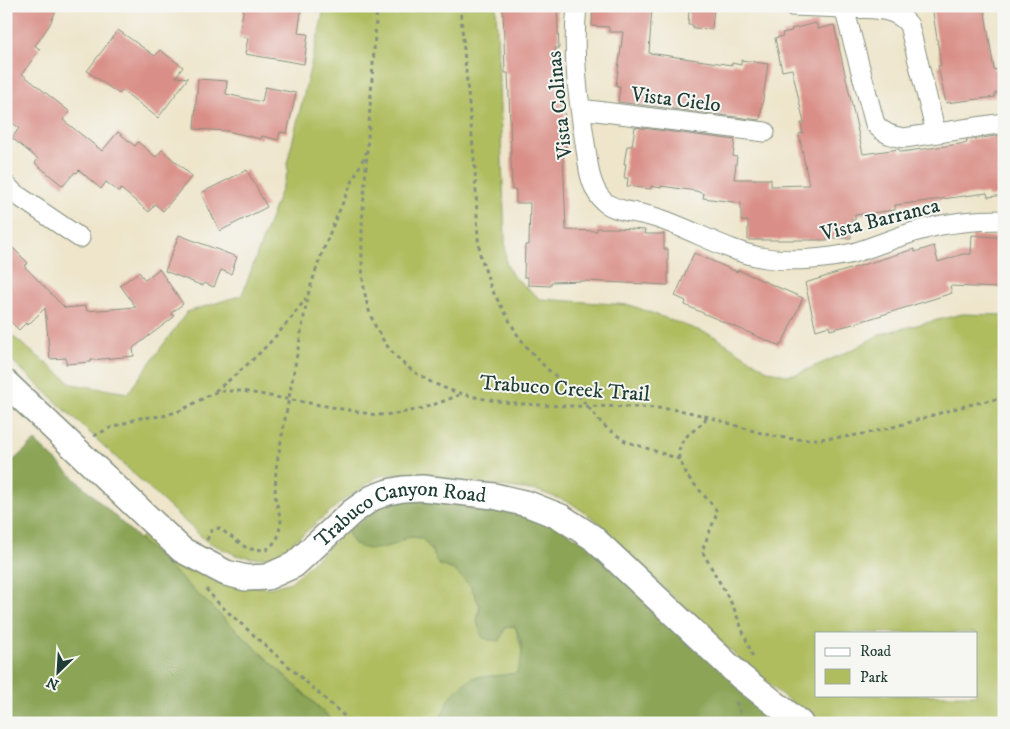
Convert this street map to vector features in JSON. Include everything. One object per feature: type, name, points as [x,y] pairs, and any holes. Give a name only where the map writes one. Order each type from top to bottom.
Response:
[{"type":"main road","name":"Trabuco Canyon Road","points":[[6,383],[182,550],[226,573],[246,578],[267,576],[294,565],[352,512],[372,498],[388,492],[422,488],[494,496],[528,504],[561,517],[592,537],[741,677],[800,723]]},
{"type":"street","name":"Vista Colinas","points":[[578,6],[575,29],[575,66],[592,185],[599,197]]},
{"type":"street","points":[[792,6],[886,10],[904,18],[909,26],[936,133]]},
{"type":"street","points":[[844,8],[875,124],[882,132],[904,138],[1004,123]]},
{"type":"street","name":"Vista Cielo","points":[[580,109],[765,132]]},
{"type":"street","points":[[6,185],[14,193],[80,238]]},
{"type":"street","name":"Vista Barranca","points":[[599,197],[609,206],[627,212],[653,216],[727,248],[767,258],[812,260],[844,254],[925,228],[976,220],[1004,220]]},
{"type":"path","name":"Trabuco Creek Trail","points":[[377,6],[362,244],[364,282],[370,315],[384,341],[407,365],[430,383],[459,394],[522,403],[676,410],[708,416],[750,431],[786,438],[813,440],[876,432],[980,401],[1004,398]]},
{"type":"path","points":[[460,6],[476,169],[478,238],[485,272],[491,288],[521,340],[542,364],[579,396],[603,425],[625,441],[679,459]]},
{"type":"path","points":[[352,723],[219,604],[200,582],[197,559],[211,532],[219,528],[248,549],[266,550],[278,536],[281,521],[275,496],[275,482],[308,295],[316,267],[332,226],[368,148]]},
{"type":"path","points":[[74,448],[110,428],[140,418],[163,416],[182,410],[213,393],[234,377],[264,348],[289,321],[308,295]]},
{"type":"path","points":[[213,393],[242,391],[364,414],[387,415],[418,409],[459,394]]},
{"type":"path","points":[[708,416],[703,425],[680,443],[678,449],[679,459],[688,477],[716,508],[717,513],[702,550],[733,606],[753,658],[741,677]]},
{"type":"green space","points":[[324,6],[496,6],[506,263],[512,275],[540,299],[630,305],[714,336],[767,370],[785,375],[797,374],[852,350],[880,334],[962,314],[1004,315],[1004,718],[992,723],[823,723],[800,709],[777,691],[701,625],[597,521],[571,503],[538,491],[436,477],[393,474],[379,476],[341,502],[283,551],[269,557],[253,558],[236,555],[206,541],[6,355],[6,331],[72,384],[128,393],[187,312],[242,295],[288,171],[287,164]]},
{"type":"green space","points":[[35,441],[335,723],[6,723],[6,467]]},
{"type":"green space","points":[[404,500],[461,502],[557,526],[585,543],[780,723],[441,723],[440,719],[450,697],[463,684],[475,677],[517,673],[522,649],[515,626],[505,628],[500,641],[482,637],[477,622],[480,606],[471,587],[454,570],[438,564],[432,551],[422,538],[408,537],[396,544],[373,549],[359,547],[354,543],[348,529],[382,505]]},
{"type":"green space","points":[[348,529],[349,538],[355,545],[395,544],[408,537],[422,538],[433,551],[438,564],[454,570],[471,587],[480,606],[477,622],[505,628],[515,626],[523,654],[517,673],[475,677],[440,719],[441,723],[336,723],[139,539],[148,532],[179,561],[216,582],[269,588],[291,582]]},
{"type":"building","points":[[11,6],[58,6],[50,24],[35,46],[40,49],[22,74],[70,112],[63,120],[102,151],[118,132],[135,146],[138,142],[156,157],[162,150],[192,176],[163,211],[155,204],[149,212],[121,189],[119,192],[106,182],[101,189],[79,170],[63,186],[35,163],[38,159],[12,138],[19,128],[6,118],[6,13]]},
{"type":"building","points":[[244,6],[302,6],[298,33],[308,34],[304,64],[245,54],[248,38],[239,36]]},
{"type":"building","points":[[503,6],[557,6],[559,48],[555,48],[556,88],[560,88],[561,107],[564,107],[566,153],[563,153],[566,230],[597,231],[597,228],[617,228],[645,230],[644,234],[664,234],[664,249],[668,249],[668,285],[584,281],[551,282],[551,286],[528,285],[528,277],[524,277],[525,245],[529,245],[530,203],[516,203],[516,190],[512,190],[508,73],[505,73]]},
{"type":"building","points":[[593,6],[652,6],[649,53],[732,65],[732,63],[741,65],[741,60],[768,64],[760,120],[618,102],[620,86],[616,86],[623,32],[609,32],[609,27],[592,26]]},
{"type":"building","points":[[694,6],[714,8],[712,29],[693,28],[693,25],[688,25],[689,10],[694,10]]},
{"type":"building","points":[[932,6],[984,6],[994,70],[1000,69],[1003,92],[995,93],[995,97],[946,103],[938,66],[941,65]]},
{"type":"building","points":[[816,23],[818,29],[834,25],[863,154],[899,149],[901,152],[967,143],[966,140],[1004,135],[1004,195],[988,197],[987,193],[895,205],[895,210],[855,215],[855,220],[851,220],[851,238],[830,238],[830,240],[748,240],[748,221],[741,221],[741,203],[703,198],[704,194],[696,191],[661,186],[661,188],[651,186],[651,189],[627,186],[628,178],[624,178],[626,164],[624,164],[627,146],[632,146],[635,127],[735,140],[733,156],[737,157],[734,179],[771,179],[771,186],[809,185],[799,134],[803,133],[801,123],[804,123],[792,69],[782,71],[775,38],[783,36],[782,33],[792,31],[791,29]]},
{"type":"building","points":[[118,30],[155,56],[160,50],[183,67],[176,77],[188,78],[158,118],[122,90],[119,94],[87,71]]},
{"type":"building","points":[[198,79],[227,81],[226,94],[262,102],[265,87],[296,93],[287,133],[280,132],[278,140],[262,136],[261,139],[227,131],[194,129]]},
{"type":"building","points":[[247,170],[267,207],[220,231],[201,193]]},
{"type":"building","points":[[179,235],[237,257],[231,274],[221,270],[214,287],[204,283],[203,286],[165,271]]},
{"type":"building","points":[[972,235],[1004,238],[1004,285],[1000,285],[1000,288],[950,286],[952,293],[853,324],[830,330],[829,326],[816,330],[805,283],[914,249],[915,252],[934,246],[938,262],[963,254],[971,254]]},
{"type":"building","points":[[6,241],[28,263],[24,266],[65,308],[86,306],[87,311],[136,307],[120,285],[139,272],[145,280],[159,269],[183,304],[171,313],[174,317],[133,348],[134,356],[66,364],[66,358],[50,359],[45,308],[28,325],[26,323],[19,330],[6,317]]},
{"type":"building","points":[[694,253],[803,298],[780,346],[685,305],[686,301],[675,296]]}]
